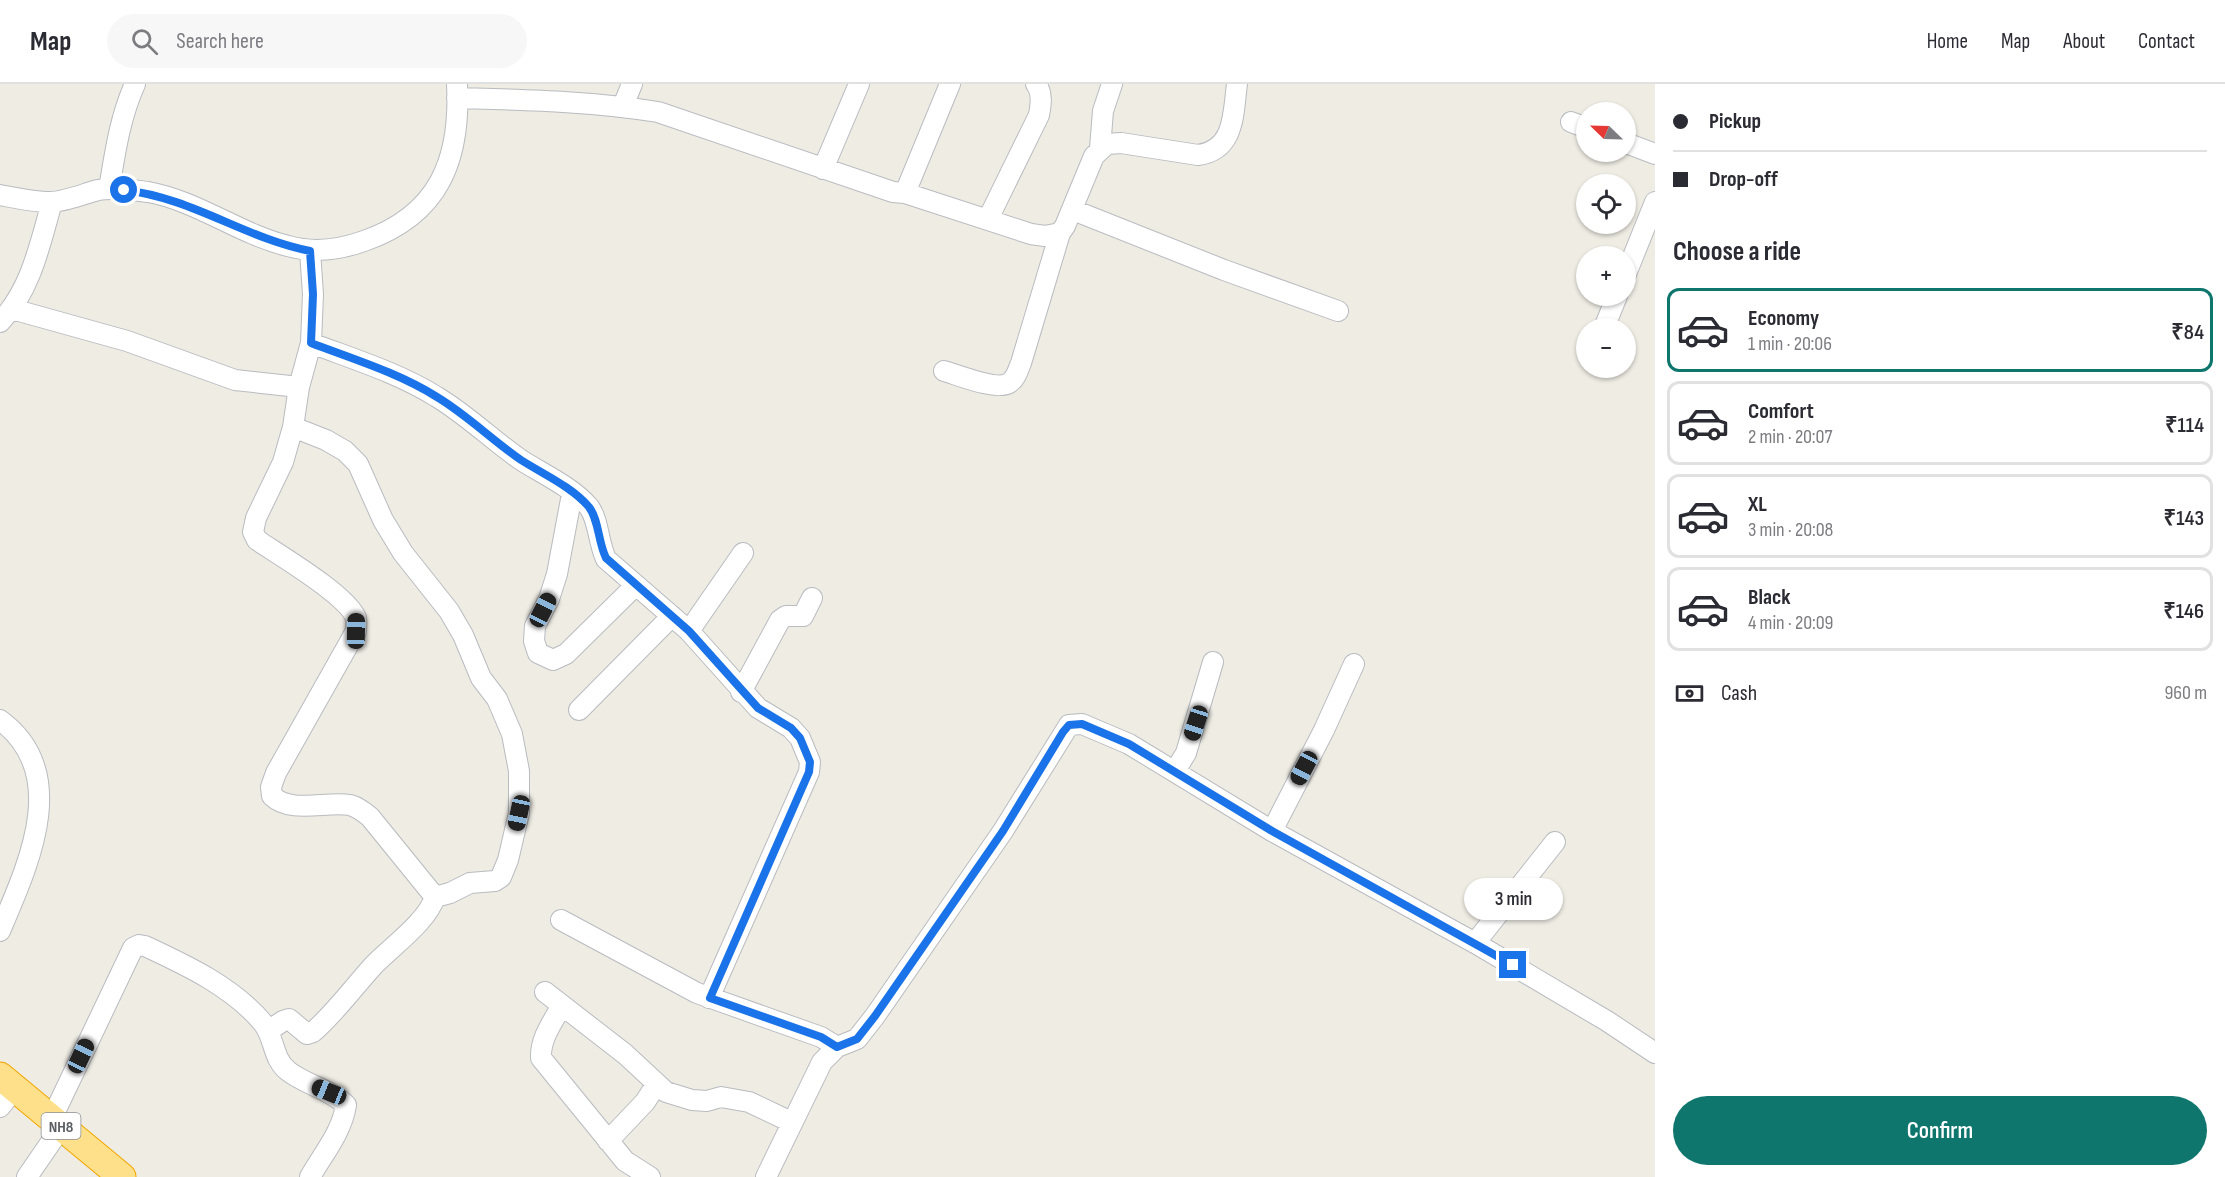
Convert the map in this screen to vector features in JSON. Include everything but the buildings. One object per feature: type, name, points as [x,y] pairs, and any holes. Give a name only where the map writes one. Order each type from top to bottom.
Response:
[{"type":"highway","name":"NH8","points":[[5,1090],[57,1122],[122,1177]]},
{"type":"street","points":[[109,189],[120,128],[128,98],[135,84]]},
{"type":"street","points":[[623,106],[632,84]]},
{"type":"street","points":[[823,169],[859,84]]},
{"type":"street","points":[[904,193],[950,84]]},
{"type":"street","points":[[988,219],[1039,115],[1040,88],[1036,84]]},
{"type":"street","points":[[1100,148],[1103,111],[1112,84]]},
{"type":"street","points":[[944,371],[995,386],[1010,383],[1021,363],[1060,233],[1073,210],[1094,156],[1100,148],[1107,144],[1121,143],[1198,155],[1211,153],[1220,147],[1232,124],[1237,84]]},
{"type":"street","points":[[0,195],[52,202],[109,189],[163,196],[270,240],[310,251],[352,245],[381,235],[413,216],[433,194],[452,151],[457,91],[623,106],[658,112],[892,192],[904,193],[1031,234],[1045,236],[1060,233]]},
{"type":"street","points":[[1636,147],[1655,154]]},
{"type":"street","points":[[52,202],[27,283],[6,316],[128,341],[235,380],[299,387]]},
{"type":"street","points":[[1636,249],[1655,202]]},
{"type":"street","points":[[1073,210],[1224,270],[1338,311]]},
{"type":"street","points":[[310,251],[313,294],[311,343],[283,462],[256,518],[253,532],[257,540],[319,583],[349,608],[357,619],[356,631],[276,773],[271,787],[272,796],[278,802],[350,805],[361,809],[435,897]]},
{"type":"street","points":[[311,343],[398,377],[436,396],[573,494],[590,509],[596,521],[599,546],[606,558],[689,631],[727,671],[741,692],[758,708],[791,728],[800,738],[810,762],[809,772],[710,998]]},
{"type":"street","points":[[293,427],[326,440],[345,451],[358,464],[383,520],[402,553],[449,611],[463,635],[474,666],[497,699],[512,734],[519,771],[519,813],[508,860],[501,877],[495,881],[470,883],[435,897]]},
{"type":"street","points":[[573,494],[557,574],[549,599],[535,626],[534,641],[538,653],[554,660],[566,654],[636,585]]},
{"type":"street","points":[[689,631],[743,553]]},
{"type":"street","points":[[741,692],[780,620],[786,616],[803,616],[812,598]]},
{"type":"street","points":[[579,710],[672,616]]},
{"type":"street","points":[[1175,771],[1186,753],[1214,662]]},
{"type":"street","points":[[1272,831],[1324,730],[1354,664]]},
{"type":"street","points":[[0,720],[27,747],[38,774],[40,801],[35,838],[19,886],[0,931]]},
{"type":"street","points":[[766,1177],[822,1062],[837,1047],[857,1039],[875,1016],[1003,831],[1069,725],[1082,724],[1137,748],[1272,831],[1475,943],[1607,1021],[1655,1053]]},
{"type":"street","points":[[1475,943],[1555,842]]},
{"type":"street","points":[[268,1031],[283,1021],[289,1020],[307,1034],[313,1032],[374,965],[424,916],[433,905],[435,897]]},
{"type":"street","points":[[561,920],[710,998],[821,1037],[837,1047]]},
{"type":"street","points":[[27,1177],[57,1122],[129,956],[133,948],[139,945],[160,953],[206,977],[253,1012],[268,1031],[277,1059],[287,1070],[308,1084],[334,1095],[346,1105],[344,1117],[336,1135],[310,1177]]},
{"type":"street","points":[[545,992],[625,1054],[666,1092],[693,1100],[707,1101],[721,1097],[749,1102],[791,1122]]},
{"type":"street","points":[[562,1005],[544,1037],[540,1049],[541,1058],[625,1161],[650,1177]]},
{"type":"street","points":[[608,1141],[645,1102],[656,1085]]},
{"type":"route","points":[[124,190],[163,196],[270,240],[310,251],[313,294],[311,343],[398,377],[436,396],[581,500],[590,509],[596,521],[599,546],[606,558],[689,631],[727,671],[741,692],[758,708],[791,728],[800,738],[810,762],[809,772],[710,998],[821,1037],[837,1047],[857,1039],[1003,831],[1063,732],[1074,723],[1091,727],[1137,748],[1190,783],[1272,831],[1513,965]]}]
